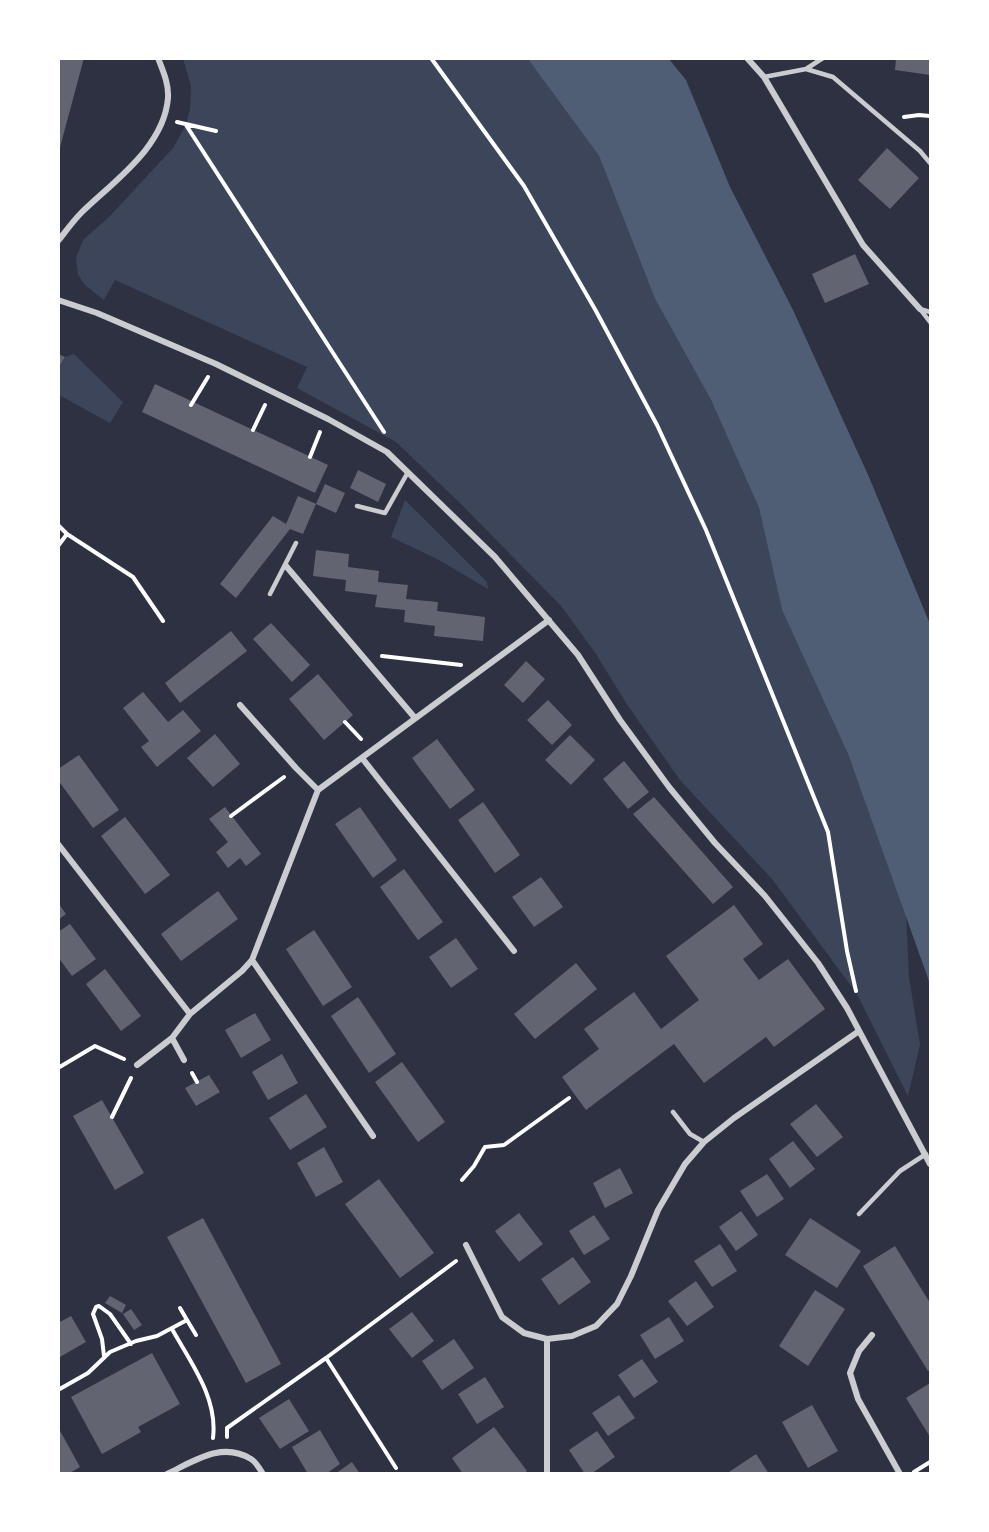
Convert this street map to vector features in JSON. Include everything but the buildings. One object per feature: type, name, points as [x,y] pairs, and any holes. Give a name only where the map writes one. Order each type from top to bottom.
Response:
[{"type":"street","points":[[58,241],[80,214],[117,182],[145,152],[164,120],[169,97],[166,78],[158,58]]},
{"type":"street","points":[[747,58],[764,77],[862,245],[920,309]]},
{"type":"street","points":[[58,300],[97,313],[216,364],[328,419],[387,452],[495,557],[578,655],[620,720],[669,787],[715,843],[765,896],[818,963],[847,1008],[930,1164]]},
{"type":"street","points":[[286,566],[415,718]]},
{"type":"street","points":[[137,1065],[172,1038],[190,1014],[252,960],[318,790],[549,620]]},
{"type":"street","points":[[240,705],[318,790]]},
{"type":"street","points":[[362,758],[514,951]]},
{"type":"street","points":[[58,844],[190,1014]]},
{"type":"street","points":[[252,960],[373,1136]]},
{"type":"street","points":[[466,1245],[502,1317],[524,1333],[548,1339],[572,1336],[596,1326],[617,1304],[658,1210],[685,1164],[704,1142],[734,1118],[859,1031]]},
{"type":"street","points":[[172,1038],[184,1060]]},
{"type":"street","points":[[872,1335],[859,1352],[850,1373],[858,1399],[900,1473]]},
{"type":"street","points":[[547,1473],[548,1339]]},
{"type":"street","points":[[167,1473],[207,1454],[227,1450],[252,1460],[263,1473]]},
{"type":"lane","points":[[764,77],[806,69],[823,58]]},
{"type":"lane","points":[[806,69],[833,77],[930,163]]},
{"type":"lane","points":[[920,309],[930,312]]},
{"type":"lane","points":[[920,309],[930,322]]},
{"type":"lane","points":[[357,506],[385,513],[408,472]]},
{"type":"lane","points":[[270,594],[296,543]]},
{"type":"lane","points":[[673,1112],[690,1134],[704,1142]]},
{"type":"lane","points":[[859,1214],[900,1171],[926,1154]]},
{"type":"path","points":[[431,58],[524,186],[657,425],[706,530],[828,832],[857,993]]},
{"type":"path","points":[[164,120],[216,131]]},
{"type":"path","points":[[186,125],[387,436],[387,452]]},
{"type":"path","points":[[191,405],[216,364]]},
{"type":"path","points":[[253,430],[264,406],[275,392]]},
{"type":"path","points":[[310,457],[328,419]]},
{"type":"path","points":[[58,525],[67,534],[134,577],[163,621]]},
{"type":"path","points":[[58,546],[67,534]]},
{"type":"path","points":[[361,654],[485,668]]},
{"type":"path","points":[[345,722],[372,750]]},
{"type":"path","points":[[231,816],[296,768]]},
{"type":"path","points":[[58,1068],[95,1046],[137,1065],[112,1117]]},
{"type":"path","points":[[462,1180],[474,1166],[485,1147],[504,1145],[569,1098]]},
{"type":"path","points":[[227,1450],[227,1428],[459,1259],[466,1245]]},
{"type":"path","points":[[104,1357],[102,1339],[93,1314],[96,1307],[99,1306],[110,1314],[130,1344]]},
{"type":"path","points":[[180,1308],[196,1335]]},
{"type":"path","points":[[58,1390],[88,1373],[110,1352],[150,1339],[187,1320]]},
{"type":"path","points":[[172,1329],[209,1398],[213,1414],[213,1434]]},
{"type":"path","points":[[326,1358],[396,1468]]},
{"type":"path","points":[[911,1473],[930,1462]]},
{"type":"shaded area","points":[[183,59],[528,59],[599,156],[655,299],[711,400],[759,508],[782,610],[848,754],[906,914],[909,977],[920,1045],[908,1096],[857,994],[772,879],[680,780],[628,706],[594,651],[561,606],[461,504],[396,442],[297,388],[307,367],[115,280],[104,300],[86,286],[78,275],[76,258],[83,240],[110,216],[173,148],[186,125],[190,109],[191,86]]},
{"type":"shaded area","points":[[528,59],[669,59],[686,80],[730,187],[793,310],[869,477],[930,624],[930,984],[848,754],[782,610],[759,508],[711,400],[655,299],[599,156]]},
{"type":"shaded area","points":[[74,354],[123,402],[110,423],[59,395],[59,369],[65,357]]},
{"type":"shaded area","points":[[405,500],[487,582],[488,589],[439,560],[391,537]]}]
